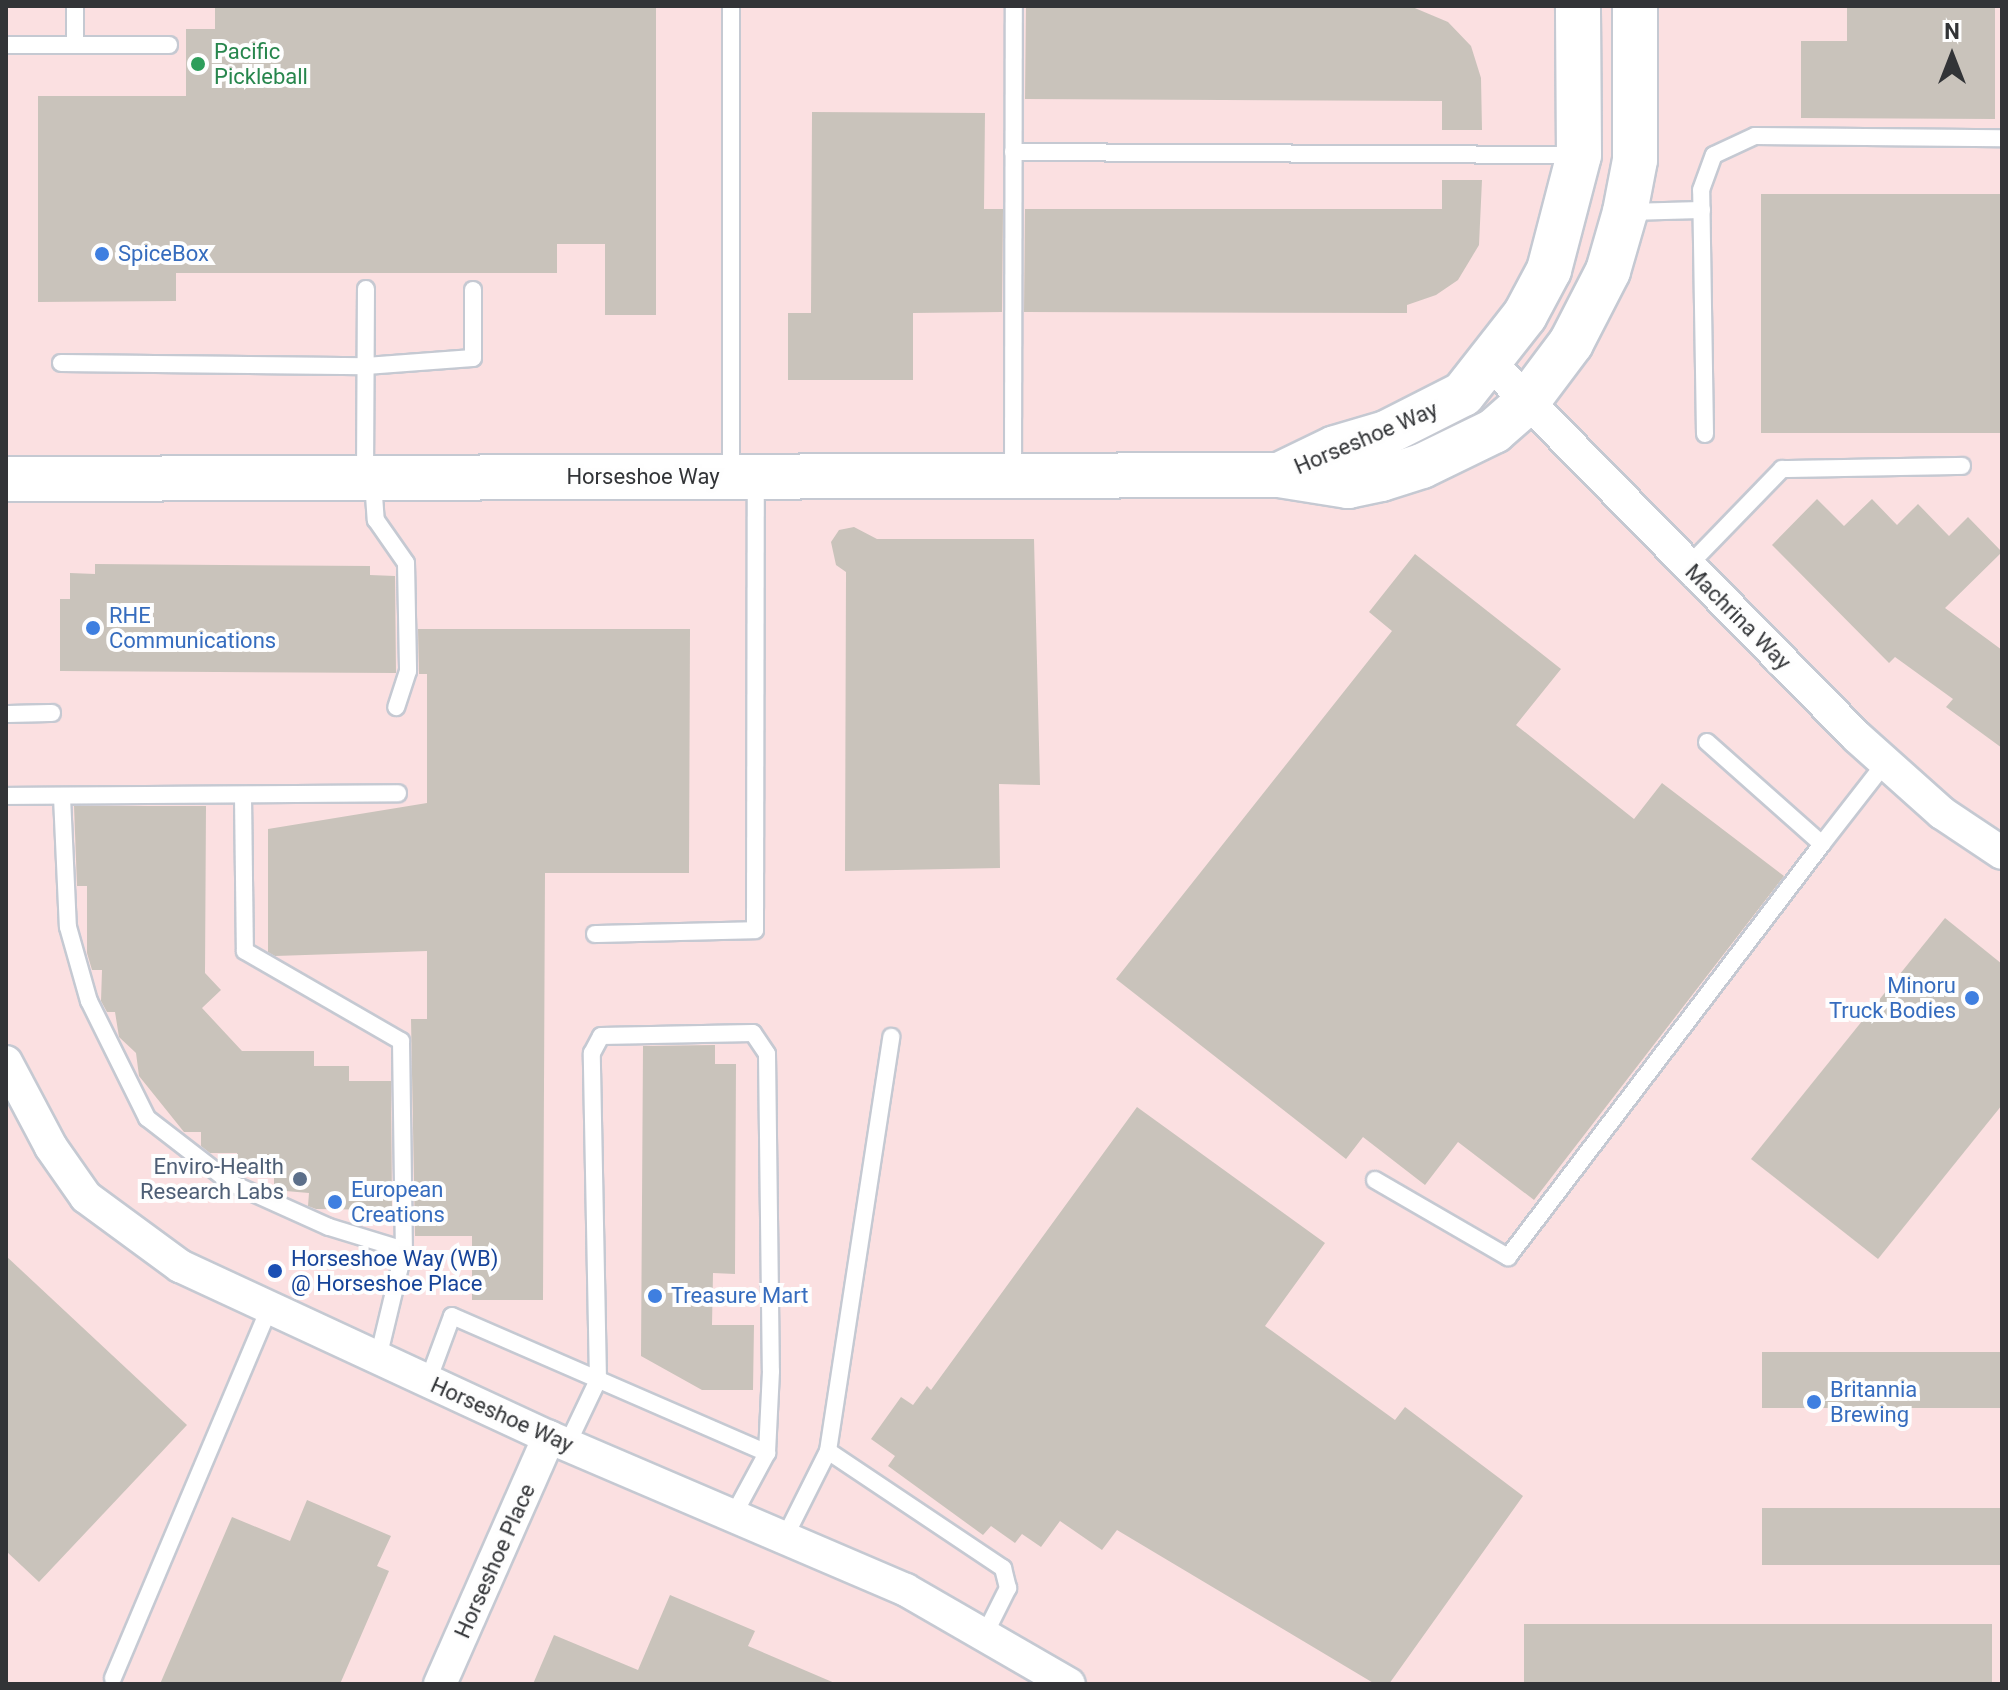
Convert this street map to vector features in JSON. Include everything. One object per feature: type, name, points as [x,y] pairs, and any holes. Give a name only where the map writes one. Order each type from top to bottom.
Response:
[{"type":"street","name":"Horseshoe Way","points":[[1279,475],[1430,413],[1463,394],[1490,363],[1549,270],[1579,155],[1578,6]]},
{"type":"street","name":"Horseshoe Way","points":[[6,479],[1279,475],[1348,486],[1381,479],[1422,466],[1494,431],[1526,403],[1571,343],[1602,283],[1625,212],[1635,160],[1635,6]]},
{"type":"street","name":"Machrina Way","points":[[1490,363],[1526,403],[1885,763],[1942,813],[2002,853]]},
{"type":"street","name":"Horseshoe Way","points":[[6,1062],[51,1147],[86,1197],[180,1266],[558,1441],[906,1590],[1069,1684]]},
{"type":"street","name":"Horseshoe Place","points":[[440,1684],[558,1441]]},
{"type":"lane","points":[[75,6],[75,45]]},
{"type":"lane","points":[[595,934],[755,930],[731,6]]},
{"type":"lane","points":[[1013,476],[1014,6]]},
{"type":"lane","points":[[6,45],[169,45]]},
{"type":"lane","points":[[1705,434],[1701,190],[1714,155],[1755,136],[2002,138]]},
{"type":"lane","points":[[1013,152],[1579,155]]},
{"type":"lane","points":[[1625,212],[1702,210]]},
{"type":"lane","points":[[366,289],[369,477],[376,520],[406,563],[408,671],[396,707]]},
{"type":"lane","points":[[61,363],[366,366],[473,358],[473,290]]},
{"type":"lane","points":[[1688,566],[1782,469],[1962,466]]},
{"type":"lane","points":[[6,714],[52,713]]},
{"type":"lane","points":[[1707,742],[1822,844]]},
{"type":"lane","points":[[1375,1180],[1508,1257],[1885,763]]},
{"type":"lane","points":[[6,796],[398,793]]},
{"type":"lane","points":[[243,796],[245,951],[401,1041],[404,1250],[378,1358]]},
{"type":"lane","points":[[62,797],[68,927],[89,1001],[147,1118],[231,1183],[329,1227],[404,1250]]},
{"type":"lane","points":[[558,1441],[598,1380],[592,1053],[601,1036],[753,1033],[767,1054],[771,1371],[767,1453],[733,1516]]},
{"type":"lane","points":[[784,1539],[828,1451],[891,1037]]},
{"type":"lane","points":[[113,1678],[269,1308]]},
{"type":"lane","points":[[428,1381],[452,1316],[767,1453]]},
{"type":"lane","points":[[828,1451],[1003,1568],[1008,1588],[984,1636]]},
{"type":"shaded area","points":[[6,6],[2002,6],[2002,1684],[6,1684]]},
{"type":"building","points":[[215,6],[656,6],[656,315],[605,315],[605,244],[557,244],[557,273],[176,273],[176,301],[38,302],[38,96],[186,96],[186,29],[215,29]]},
{"type":"building","points":[[1026,6],[1410,6],[1448,22],[1471,46],[1481,78],[1482,130],[1442,130],[1442,101],[1025,99]]},
{"type":"building","points":[[1847,6],[1995,6],[1995,119],[1801,118],[1801,41],[1847,41]]},
{"type":"building","points":[[812,112],[985,113],[984,209],[1003,209],[1002,312],[913,313],[913,380],[788,380],[788,313],[811,313]]},
{"type":"building","points":[[1442,180],[1482,180],[1479,245],[1458,280],[1436,295],[1407,305],[1407,313],[1024,312],[1025,209],[1442,209]]},
{"type":"building","points":[[1761,194],[2002,194],[2002,433],[1761,433]]},
{"type":"building","points":[[1817,499],[1844,526],[1872,499],[1897,525],[1918,504],[1949,536],[1968,517],[2002,552],[1945,608],[2002,650],[2002,748],[1946,707],[1953,699],[1895,657],[1889,663],[1772,545]]},
{"type":"building","points":[[854,527],[877,539],[1034,539],[1040,785],[999,784],[1000,868],[845,871],[846,572],[836,565],[831,542],[839,530]]},
{"type":"building","points":[[1415,554],[1561,669],[1516,725],[1634,819],[1662,783],[1784,876],[1534,1200],[1458,1142],[1425,1185],[1363,1137],[1346,1159],[1116,979],[1392,631],[1369,612]]},
{"type":"building","points":[[95,564],[370,566],[370,575],[395,576],[396,673],[60,671],[60,599],[70,599],[70,573],[95,574]]},
{"type":"building","points":[[418,629],[690,629],[689,873],[545,873],[543,1300],[472,1300],[472,1236],[415,1236],[411,1019],[427,1019],[427,951],[275,956],[268,952],[268,829],[427,803],[427,674],[419,674]]},
{"type":"building","points":[[74,806],[206,806],[205,973],[221,990],[202,1008],[242,1051],[314,1051],[314,1066],[349,1066],[349,1081],[391,1081],[392,1210],[316,1209],[308,1206],[309,1193],[274,1190],[274,1174],[237,1173],[237,1153],[210,1153],[201,1146],[201,1132],[184,1132],[139,1076],[136,1053],[119,1037],[115,1012],[107,1012],[101,1001],[102,970],[92,970],[87,953],[87,886],[77,886]]},
{"type":"building","points":[[1945,918],[2002,964],[2002,1105],[1878,1259],[1751,1159]]},
{"type":"building","points":[[715,1045],[715,1064],[736,1064],[735,1274],[713,1273],[712,1325],[754,1325],[753,1390],[702,1390],[641,1356],[643,1046]]},
{"type":"building","points":[[1137,1107],[1325,1243],[1265,1326],[1395,1420],[1405,1407],[1523,1496],[1389,1684],[1375,1684],[1117,1530],[1102,1550],[1060,1521],[1041,1547],[1022,1534],[1015,1543],[991,1526],[983,1535],[888,1466],[895,1456],[871,1439],[901,1397],[913,1405],[927,1386],[931,1390]]},
{"type":"building","points":[[6,1256],[187,1425],[39,1582],[6,1551]]},
{"type":"building","points":[[1762,1352],[2002,1352],[2002,1408],[1762,1408]]},
{"type":"building","points":[[307,1500],[391,1536],[377,1566],[389,1571],[340,1684],[160,1684],[232,1517],[290,1541]]},
{"type":"building","points":[[1762,1508],[2002,1508],[2002,1565],[1762,1565]]},
{"type":"building","points":[[670,1595],[755,1631],[748,1646],[837,1684],[533,1684],[554,1635],[638,1670]]},
{"type":"building","points":[[1524,1624],[1992,1624],[1992,1684],[1524,1684]]},
{"type":"place","name":"Pacific Pickleball","points":[[198,64]]},
{"type":"place","name":"SpiceBox","points":[[102,254]]},
{"type":"place","name":"RHE Communications","points":[[93,628]]},
{"type":"place","name":"Minoru Truck Bodies","points":[[1972,998]]},
{"type":"place","name":"Enviro-Health Research Labs","points":[[300,1179]]},
{"type":"place","name":"European Creations","points":[[335,1202]]},
{"type":"place","name":"Horseshoe Way (WB) @ Horseshoe Place","points":[[275,1271]]},
{"type":"place","name":"Treasure Mart","points":[[655,1296]]},
{"type":"place","name":"Britannia Brewing","points":[[1814,1402]]}]
